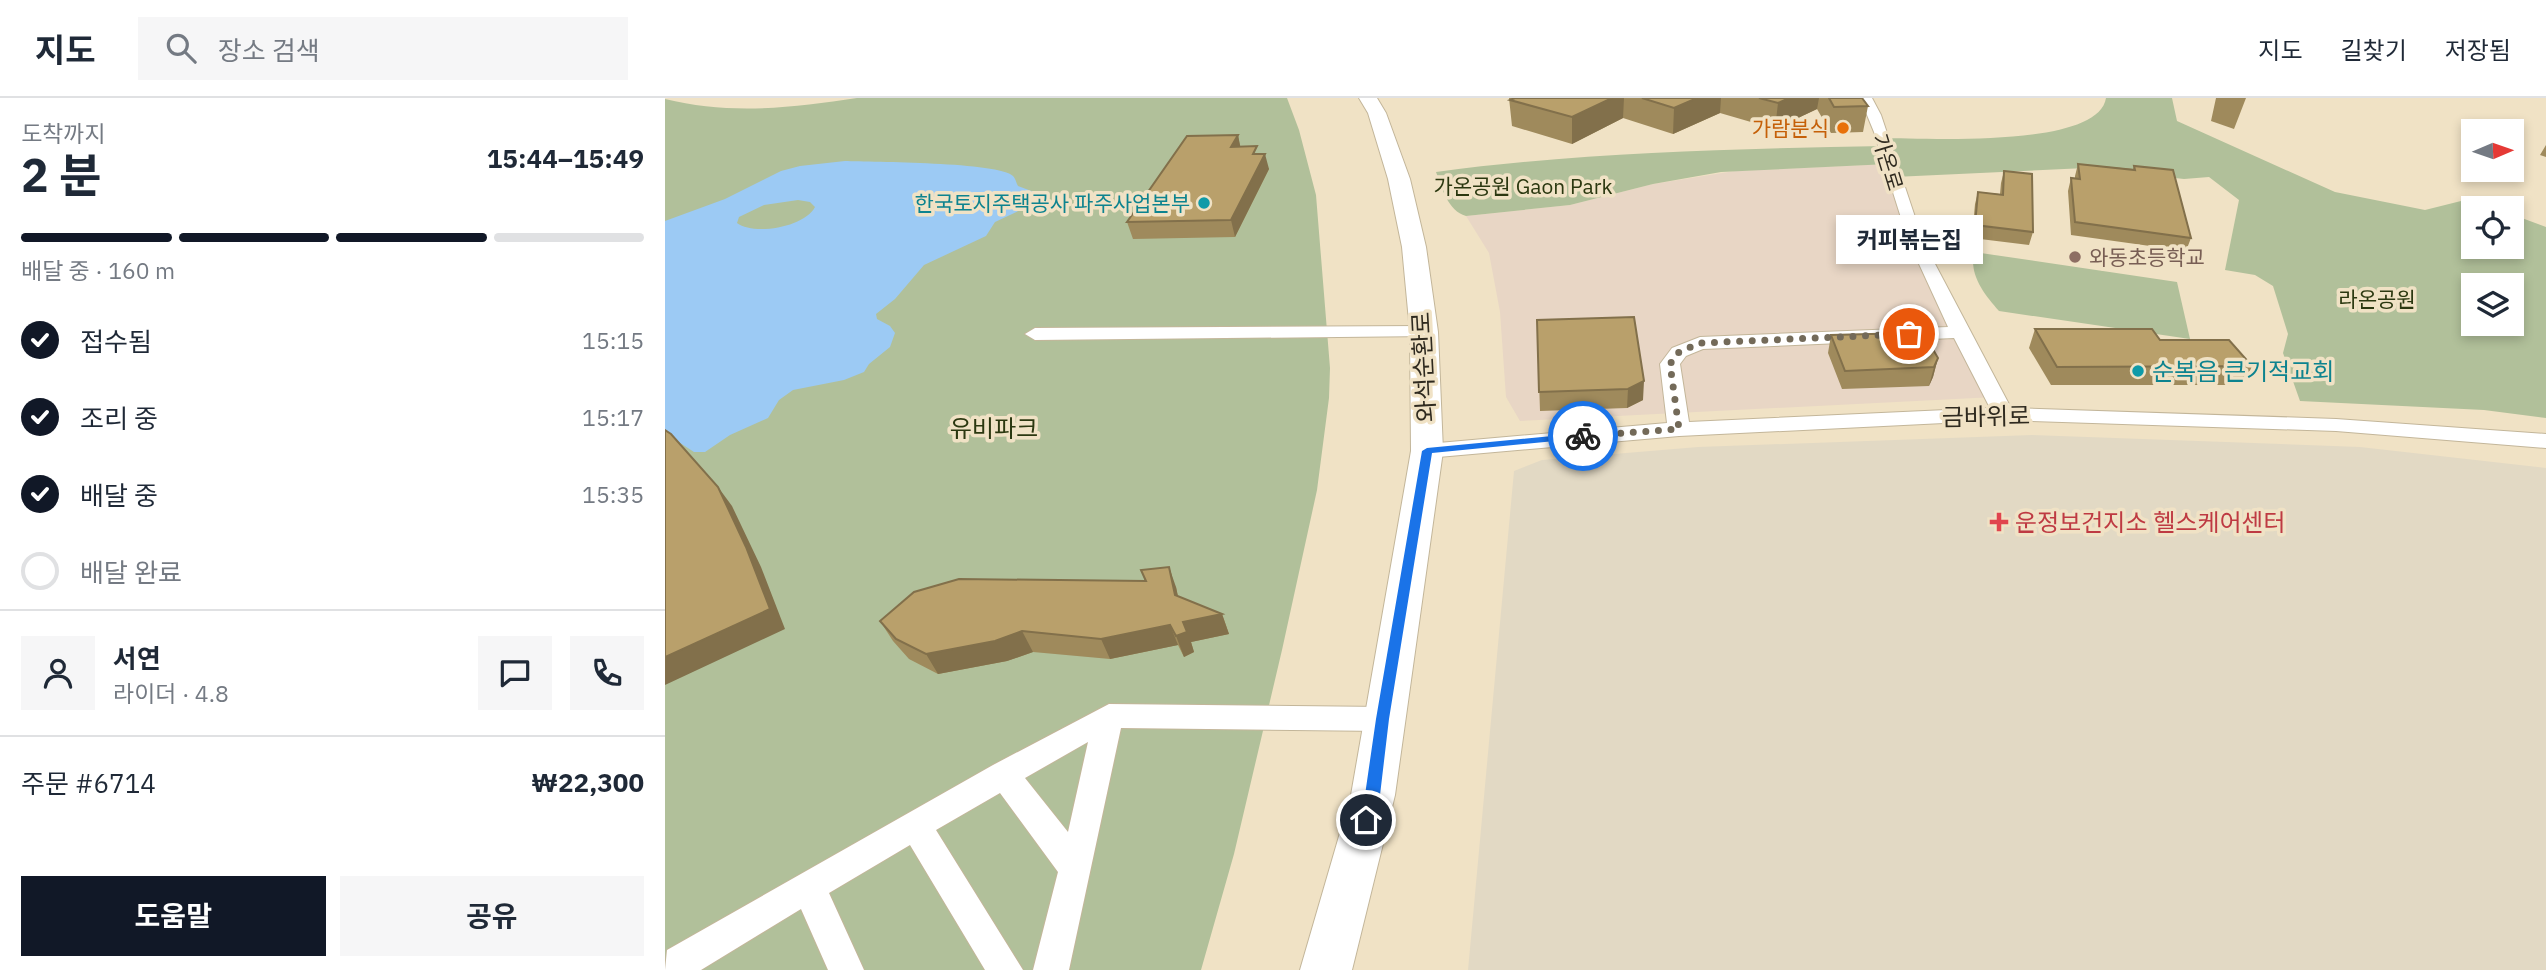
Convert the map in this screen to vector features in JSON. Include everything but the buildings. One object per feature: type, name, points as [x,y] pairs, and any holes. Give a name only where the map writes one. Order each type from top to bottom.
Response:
[{"type":"street","name":"와석순환로","points":[[1326,970],[1373,795],[1427,451],[1424,332],[1414,247],[1399,179],[1377,113],[1368,98]]},
{"type":"street","name":"가온로","points":[[1866,98],[1885,146],[1900,201],[1917,244],[1959,332],[2004,414]]},
{"type":"street","points":[[1035,334],[1424,332]]},
{"type":"street","points":[[1679,429],[1670,364],[1677,354],[1689,347],[1706,342],[1959,332]]},
{"type":"street","name":"금바위로","points":[[1427,451],[1679,429],[2004,414],[2336,425],[2546,441]]},
{"type":"street","points":[[1051,970],[1109,716]]},
{"type":"street","points":[[676,967],[808,886],[1109,716],[1383,719]]},
{"type":"street","points":[[1004,774],[1076,869]]},
{"type":"street","points":[[915,825],[1005,970]]},
{"type":"street","points":[[808,886],[846,970]]},
{"type":"shaded area","points":[[1890,164],[1995,397],[1520,421],[1506,397],[1500,312],[1489,253],[1466,216],[1570,205],[1653,184],[1735,171]]},
{"type":"shaded area","points":[[2032,435],[2360,447],[2546,468],[2546,970],[1468,970],[1514,471],[1542,460],[1698,447]]},
{"type":"green space","name":"유비파크","points":[[857,98],[1287,98],[1299,130],[1316,195],[1330,368],[1329,398],[1317,490],[1282,650],[1234,854],[1201,970],[665,970],[665,99],[713,107],[761,108]]},
{"type":"green space","name":"라온공원","points":[[2106,98],[2172,98],[2177,121],[2335,192],[2425,210],[2461,201],[2461,259],[2524,259],[2524,219],[2546,227],[2546,418],[2484,410],[2300,401],[2283,353],[2288,334],[2273,286],[2255,275],[2225,270],[2239,200],[2209,177],[2184,179],[2086,168],[1894,177],[1889,164],[1721,172],[1653,184],[1570,205],[1466,216],[1450,204],[1436,172],[1604,156],[1884,146],[1882,138],[2006,137],[2073,126],[2096,114]]},
{"type":"green space","points":[[1974,252],[2177,282],[2190,339],[1999,311],[1983,291],[1976,276]]},
{"type":"water","points":[[845,161],[985,168],[1003,171],[1013,176],[1018,186],[1034,192],[1029,206],[995,222],[986,236],[924,265],[895,299],[876,314],[877,319],[890,326],[895,333],[890,347],[869,364],[864,372],[844,380],[793,390],[779,400],[768,418],[730,435],[705,452],[694,452],[665,433],[665,221],[725,199],[781,171]],"holes":[[[798,200],[810,202],[815,207],[809,214],[790,224],[755,229],[737,223],[739,217],[764,205]]]},
{"type":"way so far","points":[[1583,436],[1679,429],[1670,364],[1679,352],[1700,343],[1909,334]]},
{"type":"place","name":"가람분식","points":[[1843,128]]},
{"type":"place","name":"한국토지주택공사 파주사업본부","points":[[1204,203]]},
{"type":"place","name":"와동초등학교","points":[[2075,257]]},
{"type":"place","name":"커피볶는집","points":[[1909,334]]},
{"type":"place","name":"순복음 큰기적교회","points":[[2138,371]]},
{"type":"place","name":"운정보건지소 헬스케어센터","points":[[1999,522]]},
{"type":"route","points":[[1366,820],[1373,795],[1427,451],[1583,436]]},
{"type":"park label","name":"가온공원 Gaon Park","points":[[1523,186]]}]
